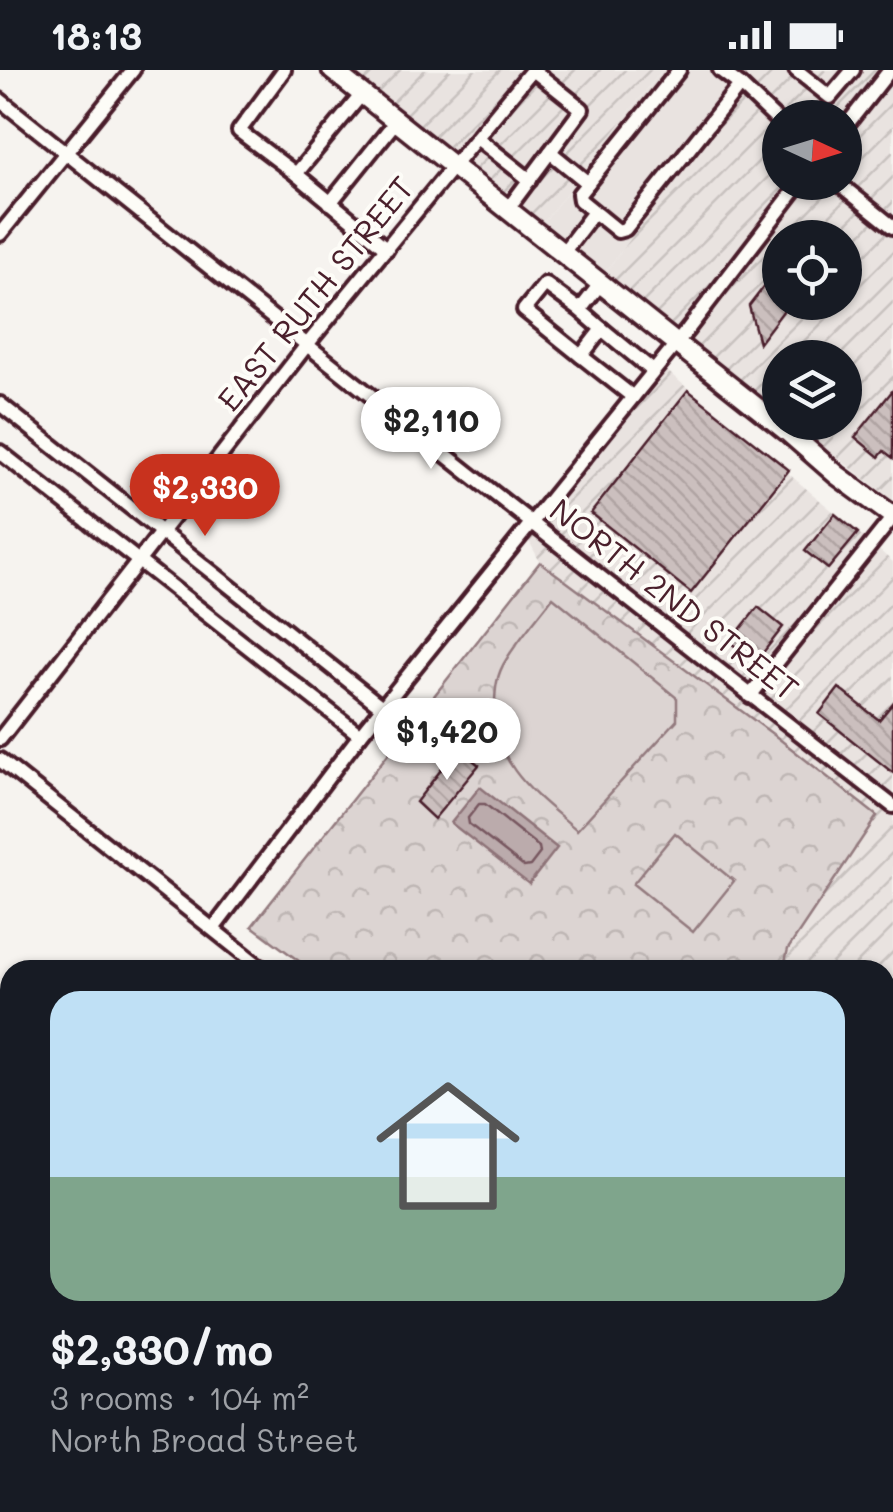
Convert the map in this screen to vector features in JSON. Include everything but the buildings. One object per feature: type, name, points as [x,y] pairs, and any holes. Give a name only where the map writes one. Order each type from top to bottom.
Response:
[{"type":"main road","points":[[332,70],[893,517]]},
{"type":"street","points":[[0,234],[133,70]]},
{"type":"street","points":[[284,70],[239,131],[386,250]]},
{"type":"street","points":[[508,210],[582,109],[533,70]]},
{"type":"street","name":"EAST RUTH STREET","points":[[0,739],[306,346],[533,70]]},
{"type":"street","points":[[679,70],[579,194],[580,200],[618,231],[625,229],[740,86]]},
{"type":"street","points":[[720,70],[762,106]]},
{"type":"street","points":[[796,70],[830,97],[853,70]]},
{"type":"street","points":[[862,102],[883,72]]},
{"type":"street","points":[[296,174],[362,94]]},
{"type":"street","name":"NORTH 2ND STREET","points":[[0,100],[306,346],[893,806]]},
{"type":"street","points":[[330,203],[396,121]]},
{"type":"street","points":[[477,138],[530,180]]},
{"type":"street","points":[[550,152],[588,182]]},
{"type":"street","points":[[213,929],[360,736],[787,200]]},
{"type":"street","points":[[859,200],[893,227]]},
{"type":"street","points":[[562,254],[594,212]]},
{"type":"street","points":[[633,397],[524,310],[545,284],[654,371]]},
{"type":"street","points":[[580,310],[600,284]]},
{"type":"street","points":[[581,356],[602,329]]},
{"type":"street","points":[[0,404],[383,708]]},
{"type":"street","points":[[0,452],[360,736]]},
{"type":"street","points":[[750,696],[893,517]]},
{"type":"street","points":[[0,760],[252,960]]},
{"type":"shaded area","points":[[346,70],[662,70],[540,227]]},
{"type":"shaded area","points":[[662,70],[716,70],[744,92],[602,276],[540,227]]},
{"type":"shaded area","points":[[716,70],[893,70],[893,500],[814,440],[862,440],[862,340],[762,340],[762,399],[602,276],[744,92]]},
{"type":"shaded area","points":[[666,370],[893,562],[893,960],[785,960],[788,949],[877,816],[540,562],[526,535]]},
{"type":"green space","points":[[540,562],[877,816],[788,949],[785,960],[298,960],[252,926]]},
{"type":"green space","points":[[553,597],[677,698],[677,720],[577,830],[520,777],[501,745],[496,726],[495,693],[500,671]]},
{"type":"green space","points":[[675,833],[734,881],[693,932],[633,884]]},
{"type":"water","points":[[480,787],[557,848],[529,884],[451,823]]}]
